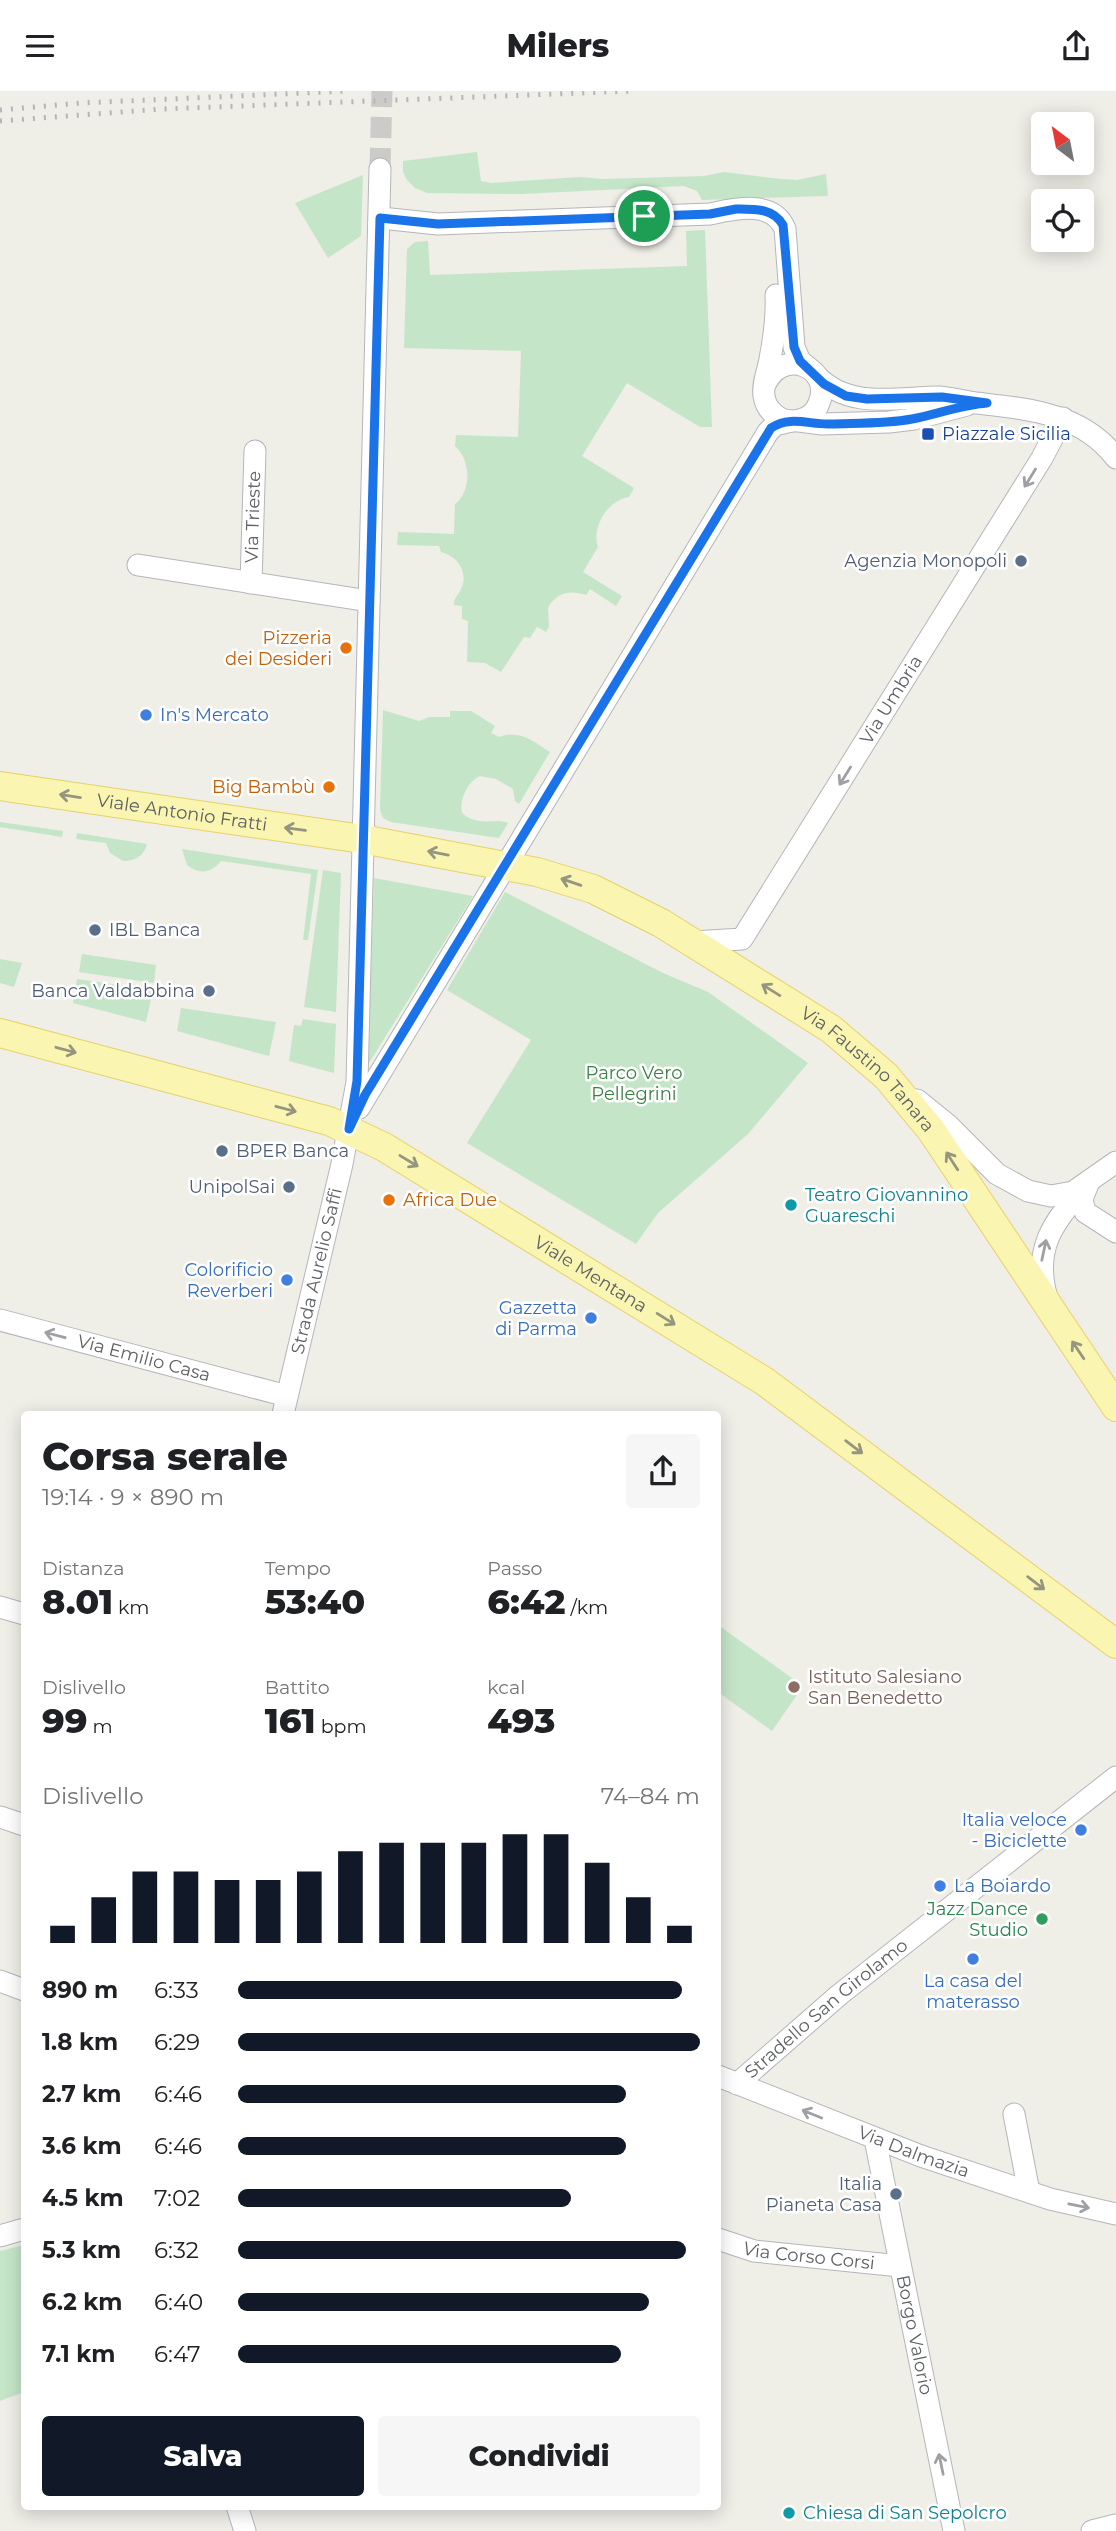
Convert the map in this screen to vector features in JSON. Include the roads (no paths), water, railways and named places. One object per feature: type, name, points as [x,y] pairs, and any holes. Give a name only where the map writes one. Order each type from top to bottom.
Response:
[{"type":"main road","name":"Viale Antonio Fratti","points":[[0,786],[362,839],[505,866]]},
{"type":"main road","name":"Via Faustino Tanara","points":[[505,866],[537,872],[593,890],[639,911],[831,1029],[879,1069],[931,1131],[1116,1407]]},
{"type":"main road","name":"Viale Mentana","points":[[0,1033],[329,1121],[404,1158],[764,1381],[1116,1644]]},
{"type":"street","points":[[349,1129],[357,1081],[380,169]]},
{"type":"street","points":[[380,218],[438,224],[710,214],[736,209],[770,212],[782,222],[785,238],[794,347],[800,361],[834,390],[857,398],[942,397],[1027,408],[1063,418],[1092,434],[1116,458]]},
{"type":"street","points":[[710,214],[754,220],[764,226],[772,239],[776,312],[764,397],[773,414],[795,421],[822,424],[889,422],[987,403]]},
{"type":"street","points":[[349,1129],[372,1083],[768,432],[775,425],[795,421],[813,413],[821,399],[822,390],[812,371],[792,363],[774,370],[764,387]]},
{"type":"street","name":"Via Umbria","points":[[693,942],[742,939],[1035,470],[1063,418]]},
{"type":"street","name":"Via Trieste","points":[[251,583],[256,451]]},
{"type":"street","name":"Via Trieste","points":[[138,565],[369,601]]},
{"type":"street","points":[[879,1069],[948,1125],[997,1174],[1018,1187],[1058,1199],[1116,1233]]},
{"type":"street","name":"Strada Aurelio Saffi","points":[[285,1405],[349,1129]]},
{"type":"street","points":[[1039,1193],[1063,1195],[1073,1192],[1116,1162]]},
{"type":"street","points":[[1054,1315],[1042,1281],[1043,1251],[1052,1228],[1089,1183]]},
{"type":"street","points":[[1089,1183],[1083,1192],[1082,1200],[1085,1212],[1094,1219]]},
{"type":"street","name":"Via Emilio Casa","points":[[0,1320],[285,1405]]},
{"type":"street","points":[[0,1607],[21,1613]]},
{"type":"street","name":"Stradello San Girolamo","points":[[727,2080],[830,2003],[1116,1777]]},
{"type":"street","points":[[0,1817],[21,1824]]},
{"type":"street","points":[[0,1981],[21,1989]]},
{"type":"street","name":"Via Dalmazia","points":[[727,2080],[875,2139],[1029,2192],[1116,2214]]},
{"type":"street","points":[[1014,2114],[1029,2192]]},
{"type":"street","name":"Borgo Valorio","points":[[875,2139],[954,2531]]},
{"type":"street","points":[[0,2236],[21,2230]]},
{"type":"street","name":"Via Corso Corsi","points":[[721,2240],[754,2251],[900,2266]]},
{"type":"street","points":[[238,2510],[245,2531]]},
{"type":"street","points":[[1092,2531],[1115,2526]]},
{"type":"tunnel","points":[[380,169],[382,91]]},
{"type":"railway","points":[[0,110],[81,103],[347,91]]},
{"type":"railway","points":[[0,121],[162,109],[633,91]]},
{"type":"place","name":"Piazzale Sicilia","points":[[928,434]]},
{"type":"place","name":"Agenzia Monopoli","points":[[1021,561]]},
{"type":"place","name":"Pizzeria dei Desideri","points":[[346,648]]},
{"type":"place","name":"In's Mercato","points":[[146,715]]},
{"type":"place","name":"Big Bambù","points":[[329,787]]},
{"type":"place","name":"IBL Banca","points":[[95,930]]},
{"type":"place","name":"Banca Valdabbina","points":[[209,991]]},
{"type":"place","name":"BPER Banca","points":[[222,1151]]},
{"type":"place","name":"UnipolSai","points":[[289,1187]]},
{"type":"place","name":"Africa Due","points":[[389,1200]]},
{"type":"place","name":"Teatro Giovannino Guareschi","points":[[791,1205]]},
{"type":"place","name":"Colorificio Reverberi","points":[[287,1280]]},
{"type":"place","name":"Gazzetta di Parma","points":[[591,1318]]},
{"type":"place","name":"Istituto Salesiano San Benedetto","points":[[794,1687]]},
{"type":"place","name":"Italia veloce - Biciclette","points":[[1081,1830]]},
{"type":"place","name":"La Boiardo","points":[[940,1886]]},
{"type":"place","name":"Jazz Dance Studio","points":[[1042,1919]]},
{"type":"place","name":"La casa del materasso","points":[[973,1959]]},
{"type":"place","name":"Italia Pianeta Casa","points":[[896,2194]]},
{"type":"place","name":"Chiesa di San Sepolcro","points":[[789,2513]]},
{"type":"park label","name":"Parco Vero Pellegrini","points":[[634,1084]]}]
